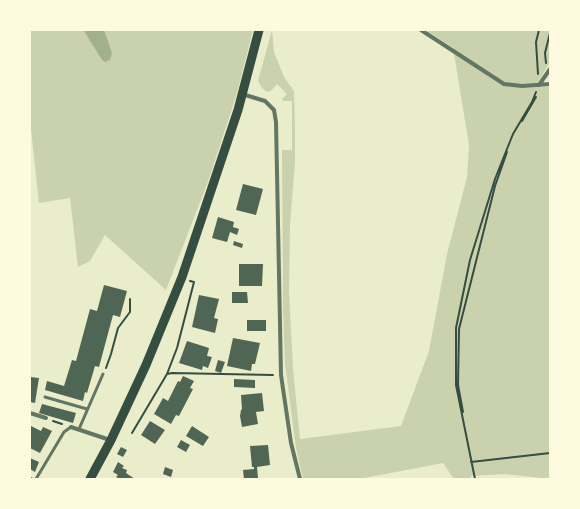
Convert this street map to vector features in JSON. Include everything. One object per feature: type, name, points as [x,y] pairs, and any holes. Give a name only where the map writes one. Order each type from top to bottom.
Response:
[{"type":"main road","points":[[90,479],[111,440],[146,365],[182,277],[242,94],[259,30]]},
{"type":"street","points":[[421,30],[504,84],[522,86],[550,84]]},
{"type":"street","points":[[539,85],[550,69]]},
{"type":"street","points":[[242,94],[265,102],[274,110],[276,122],[281,375],[291,443],[300,479]]},
{"type":"street","points":[[30,413],[46,418]]},
{"type":"street","points":[[71,427],[111,440]]},
{"type":"lane","points":[[79,429],[103,374]]},
{"type":"lane","points":[[45,397],[87,409]]},
{"type":"lane","points":[[36,479],[64,432],[71,427]]},
{"type":"path","points":[[472,462],[456,385],[456,328],[470,260],[495,179],[513,134],[532,102],[539,85],[536,42],[539,30]]},
{"type":"path","points":[[547,74],[545,53],[550,33]]},
{"type":"path","points":[[475,479],[458,385],[459,329],[494,186],[514,135],[533,103],[538,91]]},
{"type":"path","points":[[132,433],[167,374],[177,348],[194,282],[182,277]]},
{"type":"path","points":[[103,374],[111,354],[118,328],[130,312],[130,298]]},
{"type":"path","points":[[167,374],[281,375]]},
{"type":"path","points":[[46,418],[71,427]]},
{"type":"path","points":[[472,462],[550,453]]},
{"type":"shaded area","points":[[30,30],[253,30],[237,93],[209,179],[166,290],[105,235],[90,261],[78,267],[70,198],[39,203],[30,120]]},
{"type":"shaded area","points":[[104,30],[112,53],[110,60],[105,62],[102,60],[84,31]]},
{"type":"shaded area","points":[[272,30],[274,52],[284,77],[294,91],[295,162],[290,225],[289,291],[293,369],[300,439],[401,426],[429,351],[447,254],[467,177],[469,145],[453,48],[426,30],[550,30],[550,62],[535,87],[550,87],[550,479],[505,474],[471,476],[471,479],[454,479],[443,463],[359,479],[303,479],[296,448],[285,364],[283,310],[282,150],[292,150],[292,101],[283,101],[282,99],[287,94],[277,84],[271,91],[267,92],[262,88],[258,81]]},
{"type":"building","points":[[243,184],[263,189],[256,215],[236,210]]},
{"type":"building","points":[[218,217],[234,222],[233,227],[239,229],[237,235],[230,232],[227,242],[212,238]]},
{"type":"building","points":[[234,241],[243,244],[242,248],[233,245]]},
{"type":"building","points":[[239,264],[263,264],[262,286],[239,286]]},
{"type":"building","points":[[104,285],[127,291],[120,317],[113,315],[99,367],[95,366],[83,401],[45,390],[47,381],[64,386],[72,360],[76,361],[90,309],[97,311]]},
{"type":"building","points":[[232,292],[247,292],[248,303],[232,303]]},
{"type":"building","points":[[199,295],[219,299],[214,318],[218,319],[215,333],[192,327]]},
{"type":"building","points":[[247,320],[266,320],[266,331],[247,331]]},
{"type":"building","points":[[233,338],[260,343],[255,364],[252,364],[251,371],[227,366]]},
{"type":"building","points":[[187,341],[209,348],[207,356],[212,357],[208,368],[203,366],[202,370],[179,363]]},
{"type":"building","points":[[218,360],[225,362],[221,373],[215,371]]},
{"type":"building","points":[[183,376],[194,381],[190,388],[193,389],[179,416],[176,415],[171,424],[154,414],[163,398],[168,401],[178,381],[180,382]]},
{"type":"building","points":[[30,377],[39,378],[35,403],[30,402]]},
{"type":"building","points":[[234,379],[255,380],[255,388],[234,387]]},
{"type":"building","points":[[262,393],[264,411],[256,412],[258,424],[242,427],[240,416],[242,409],[241,395]]},
{"type":"building","points":[[42,404],[76,413],[73,423],[39,413]]},
{"type":"building","points":[[150,421],[165,430],[155,444],[141,435]]},
{"type":"building","points":[[31,426],[41,431],[43,427],[52,431],[40,453],[30,448]]},
{"type":"building","points":[[192,426],[209,437],[203,446],[186,436]]},
{"type":"building","points":[[181,440],[190,445],[186,452],[177,447]]},
{"type":"building","points":[[268,445],[270,465],[257,467],[258,478],[244,479],[243,470],[254,469],[254,467],[252,467],[250,446]]},
{"type":"building","points":[[121,447],[127,450],[123,457],[117,454]]},
{"type":"building","points":[[30,458],[39,462],[35,472],[30,469]]},
{"type":"building","points":[[118,462],[124,466],[122,468],[127,470],[126,473],[135,479],[120,479],[116,477],[118,475],[113,472]]},
{"type":"building","points":[[165,467],[173,470],[171,477],[163,474]]}]
